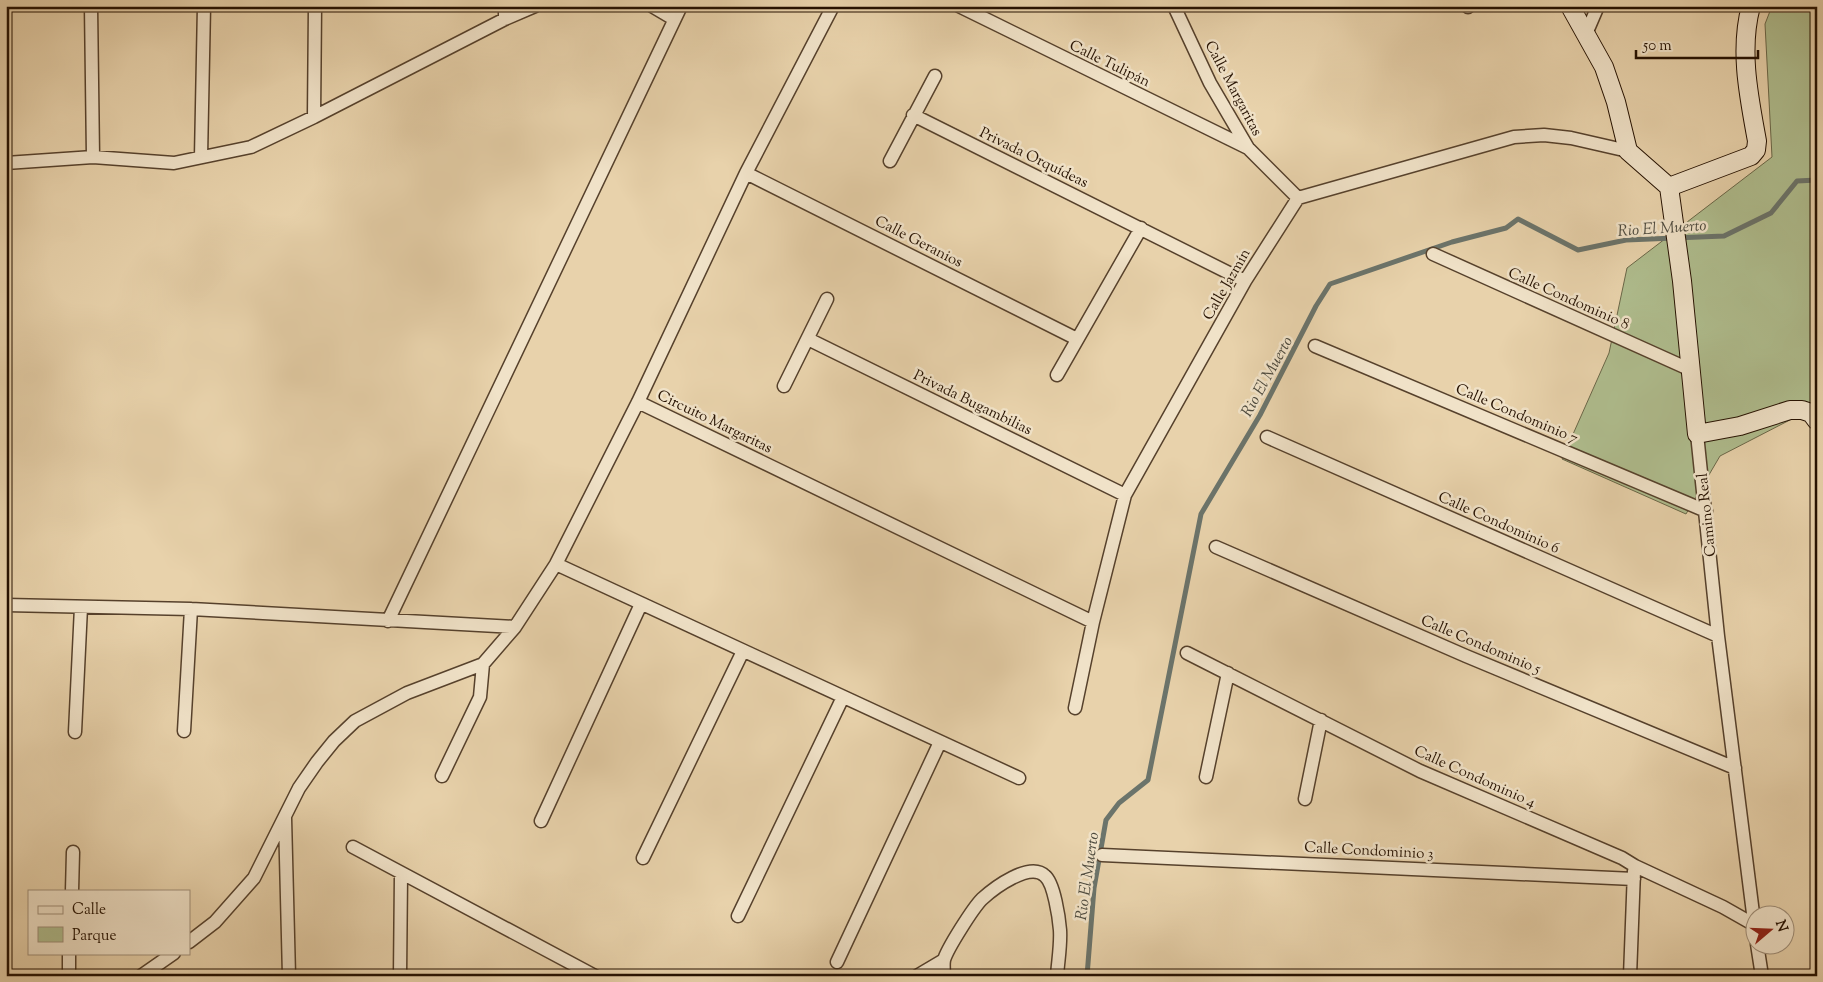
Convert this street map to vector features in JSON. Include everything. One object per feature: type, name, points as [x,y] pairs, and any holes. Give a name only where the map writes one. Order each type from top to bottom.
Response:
[{"type":"main road","points":[[1570,6],[1604,67],[1616,102],[1628,151],[1669,193],[1751,156],[1756,150],[1757,141],[1746,76],[1748,20],[1751,6]]},
{"type":"main road","name":"Camino Real","points":[[1669,193],[1682,281],[1697,434]]},
{"type":"main road","points":[[1697,434],[1740,426],[1790,410],[1802,410],[1811,413],[1817,421]]},
{"type":"street","points":[[91,6],[93,157]]},
{"type":"street","points":[[202,157],[204,6]]},
{"type":"street","points":[[314,117],[315,6]]},
{"type":"street","points":[[505,6],[505,19]]},
{"type":"street","points":[[6,163],[93,157],[174,163],[251,147],[314,117],[505,19],[535,6]]},
{"type":"street","points":[[652,6],[674,19]]},
{"type":"street","points":[[388,621],[681,6]]},
{"type":"street","name":"Circuito Margaritas","points":[[833,6],[746,173],[638,402],[1094,622]]},
{"type":"street","name":"Calle Tulipán","points":[[958,6],[1248,148]]},
{"type":"street","name":"Calle Margaritas","points":[[1174,6],[1210,83],[1248,148],[1298,198]]},
{"type":"street","points":[[1586,34],[1598,6]]},
{"type":"street","points":[[890,161],[935,76]]},
{"type":"street","name":"Privada Orquídeas","points":[[913,115],[1245,281]]},
{"type":"street","points":[[1298,198],[1514,137],[1544,135],[1562,137],[1628,151]]},
{"type":"street","name":"Calle Geranios","points":[[746,173],[1077,339]]},
{"type":"street","name":"Calle Jazmín","points":[[1075,708],[1125,495],[1245,281],[1298,198]]},
{"type":"street","points":[[1057,376],[1141,228]]},
{"type":"street","name":"Calle Condominio 8","points":[[1433,254],[1691,370]]},
{"type":"street","points":[[784,386],[827,299]]},
{"type":"street","name":"Privada Bugambilias","points":[[808,339],[1125,495]]},
{"type":"street","name":"Calle Condominio 7","points":[[1315,346],[1706,511]]},
{"type":"street","points":[[190,941],[215,922],[254,878],[299,788],[334,741],[356,721],[408,693],[483,664],[515,628],[556,564],[638,402]]},
{"type":"street","name":"Camino Real","points":[[1697,434],[1718,636],[1751,904]]},
{"type":"street","name":"Calle Condominio 6","points":[[1267,437],[1718,636]]},
{"type":"street","name":"Calle Condominio 5","points":[[1216,547],[1466,656],[1734,768]]},
{"type":"street","points":[[556,564],[1019,778]]},
{"type":"street","points":[[541,821],[641,604]]},
{"type":"street","points":[[6,606],[191,609],[515,628]]},
{"type":"street","points":[[75,732],[81,607]]},
{"type":"street","points":[[184,731],[191,609]]},
{"type":"street","points":[[643,858],[743,651]]},
{"type":"street","name":"Calle Condominio 4","points":[[1187,653],[1420,771],[1622,858],[1634,872],[1723,907],[1746,920]]},
{"type":"street","points":[[442,776],[480,697],[483,664]]},
{"type":"street","points":[[1206,777],[1228,674]]},
{"type":"street","points":[[738,916],[843,697]]},
{"type":"street","points":[[1304,799],[1321,720]]},
{"type":"street","points":[[837,962],[940,742]]},
{"type":"street","points":[[285,816],[289,976]]},
{"type":"street","points":[[353,847],[595,976]]},
{"type":"street","points":[[72,890],[73,852]]},
{"type":"street","name":"Calle Condominio 3","points":[[1102,855],[1634,872]]},
{"type":"street","points":[[944,976],[944,960],[965,923],[982,900],[1005,882],[1032,871],[1040,872],[1047,877],[1053,896],[1060,931],[1057,976]]},
{"type":"street","points":[[1630,976],[1634,872]]},
{"type":"street","points":[[400,976],[402,874]]},
{"type":"street","points":[[68,976],[69,954]]},
{"type":"street","points":[[141,976],[173,954]]},
{"type":"street","points":[[1759,954],[1762,976]]},
{"type":"street","points":[[916,976],[944,960]]},
{"type":"green space","points":[[1772,6],[1817,6],[1817,406],[1720,456],[1686,514],[1562,459],[1609,353],[1627,268],[1772,157],[1765,24]]},
{"type":"waterway","name":"Rio El Muerto","points":[[1087,976],[1094,888],[1106,820],[1119,803],[1148,780],[1201,514],[1260,415],[1316,306],[1330,284],[1452,242],[1506,228],[1518,219],[1578,250],[1626,240],[1724,236],[1771,213],[1797,181],[1817,180]]}]
